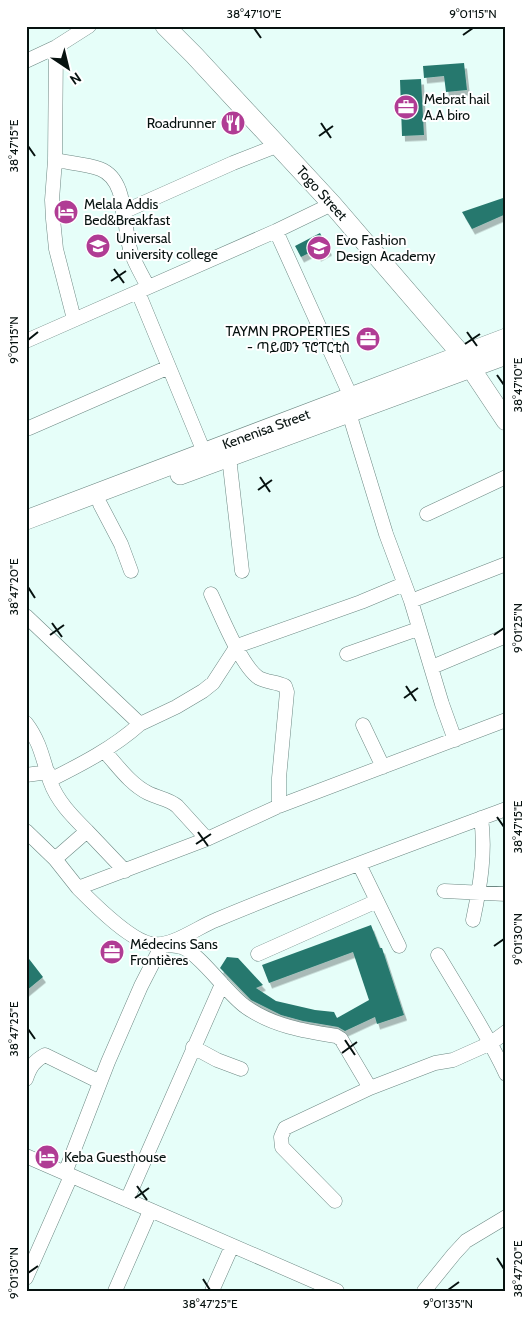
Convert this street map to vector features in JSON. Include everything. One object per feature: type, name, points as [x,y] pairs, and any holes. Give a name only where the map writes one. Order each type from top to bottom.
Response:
[{"type":"main road","name":"Togo Street","points":[[165,26],[279,145],[332,204],[466,361],[506,421]]},
{"type":"main road","name":"Kenenisa Street","points":[[26,533],[229,457],[350,405],[466,361],[506,338]]},
{"type":"main road","name":"Kenenisa Street","points":[[466,361],[506,354]]},
{"type":"main road","name":"Kenenisa Street","points":[[26,520],[204,452],[350,405]]},
{"type":"street","points":[[26,62],[56,48],[89,26]]},
{"type":"street","points":[[56,48],[55,160],[52,219],[56,249],[74,319]]},
{"type":"street","points":[[123,212],[279,145]]},
{"type":"street","points":[[55,160],[101,170],[111,176],[117,184],[121,193],[131,252],[143,289],[169,367],[204,452]]},
{"type":"street","points":[[26,341],[276,231],[332,204]]},
{"type":"street","points":[[276,231],[350,405],[386,534],[411,601],[418,629],[455,740]]},
{"type":"street","points":[[29,428],[169,367]]},
{"type":"street","points":[[229,457],[242,571]]},
{"type":"street","points":[[427,514],[506,477]]},
{"type":"street","points":[[100,504],[121,544],[131,571]]},
{"type":"street","points":[[411,601],[506,564]]},
{"type":"street","points":[[26,775],[49,776],[105,752],[140,724],[176,707],[213,683],[237,646],[361,602],[404,584]]},
{"type":"street","points":[[210,594],[248,667],[261,679],[279,682],[285,686],[287,692],[279,778],[279,806]]},
{"type":"street","points":[[26,616],[140,724]]},
{"type":"street","points":[[347,654],[418,629]]},
{"type":"street","points":[[432,667],[506,636]]},
{"type":"street","points":[[78,888],[207,839],[279,806],[506,720]]},
{"type":"street","points":[[26,723],[39,743],[49,776],[58,797],[70,813],[125,871]]},
{"type":"street","points":[[363,725],[383,767]]},
{"type":"street","points":[[105,752],[137,786],[149,794],[173,802],[178,806],[207,839]]},
{"type":"street","points":[[26,1278],[68,1175],[100,1082],[141,986],[162,945],[214,921],[506,809]]},
{"type":"street","points":[[473,920],[479,894],[484,838],[481,818]]},
{"type":"street","points":[[26,831],[55,859],[78,888],[110,919],[130,933],[151,944],[182,947],[187,950],[244,1006],[275,1023],[295,1030],[336,1036],[341,1039],[370,1088]]},
{"type":"street","points":[[55,859],[87,831]]},
{"type":"street","points":[[359,864],[399,946]]},
{"type":"street","points":[[444,891],[506,894]]},
{"type":"street","points":[[258,954],[377,901]]},
{"type":"street","points":[[438,955],[491,1043],[506,1074]]},
{"type":"street","points":[[127,1200],[222,984]]},
{"type":"street","points":[[335,1201],[282,1146],[281,1137],[285,1128],[370,1088],[429,1065],[453,1060],[491,1043],[506,1032]]},
{"type":"street","points":[[194,1047],[217,1060],[240,1068]]},
{"type":"street","points":[[26,1079],[30,1068],[36,1060],[45,1055],[100,1082]]},
{"type":"street","points":[[26,1156],[232,1246],[308,1285],[337,1291]]},
{"type":"street","points":[[115,1291],[150,1211]]},
{"type":"street","points":[[424,1291],[466,1241],[506,1217]]},
{"type":"street","points":[[212,1291],[232,1246]]},
{"type":"building","points":[[464,63],[467,90],[446,92],[444,76],[424,78],[423,66]]},
{"type":"building","points":[[421,79],[424,135],[402,136],[400,80]]},
{"type":"building","points":[[506,197],[506,214],[472,229],[462,212]]},
{"type":"building","points":[[320,233],[329,250],[318,256],[315,250],[301,257],[295,246]]},
{"type":"building","points":[[371,925],[380,948],[382,948],[404,1015],[377,1024],[375,1017],[345,1031],[338,1027],[281,1015],[251,1000],[220,968],[227,957],[238,958],[263,985],[256,988],[276,1001],[315,1010],[334,1012],[337,1018],[369,1000],[353,952],[269,983],[262,965]]},
{"type":"building","points":[[26,955],[43,977],[26,991]]},
{"type":"place","name":"Mebrat hail A.A biro","points":[[406,107]]},
{"type":"place","name":"Roadrunner","points":[[233,123]]},
{"type":"place","name":"Melala Addis Bed&Breakfast","points":[[66,212]]},
{"type":"place","name":"Universal university college","points":[[98,246]]},
{"type":"place","name":"Evo Fashion Design Academy","points":[[319,248]]},
{"type":"place","name":"TAYMN PROPERTIES - ጣይመን ፕሮፐርቲስ","points":[[368,339]]},
{"type":"place","name":"Médecins Sans Frontières","points":[[112,952]]},
{"type":"place","name":"Keba Guesthouse","points":[[47,1157]]}]
